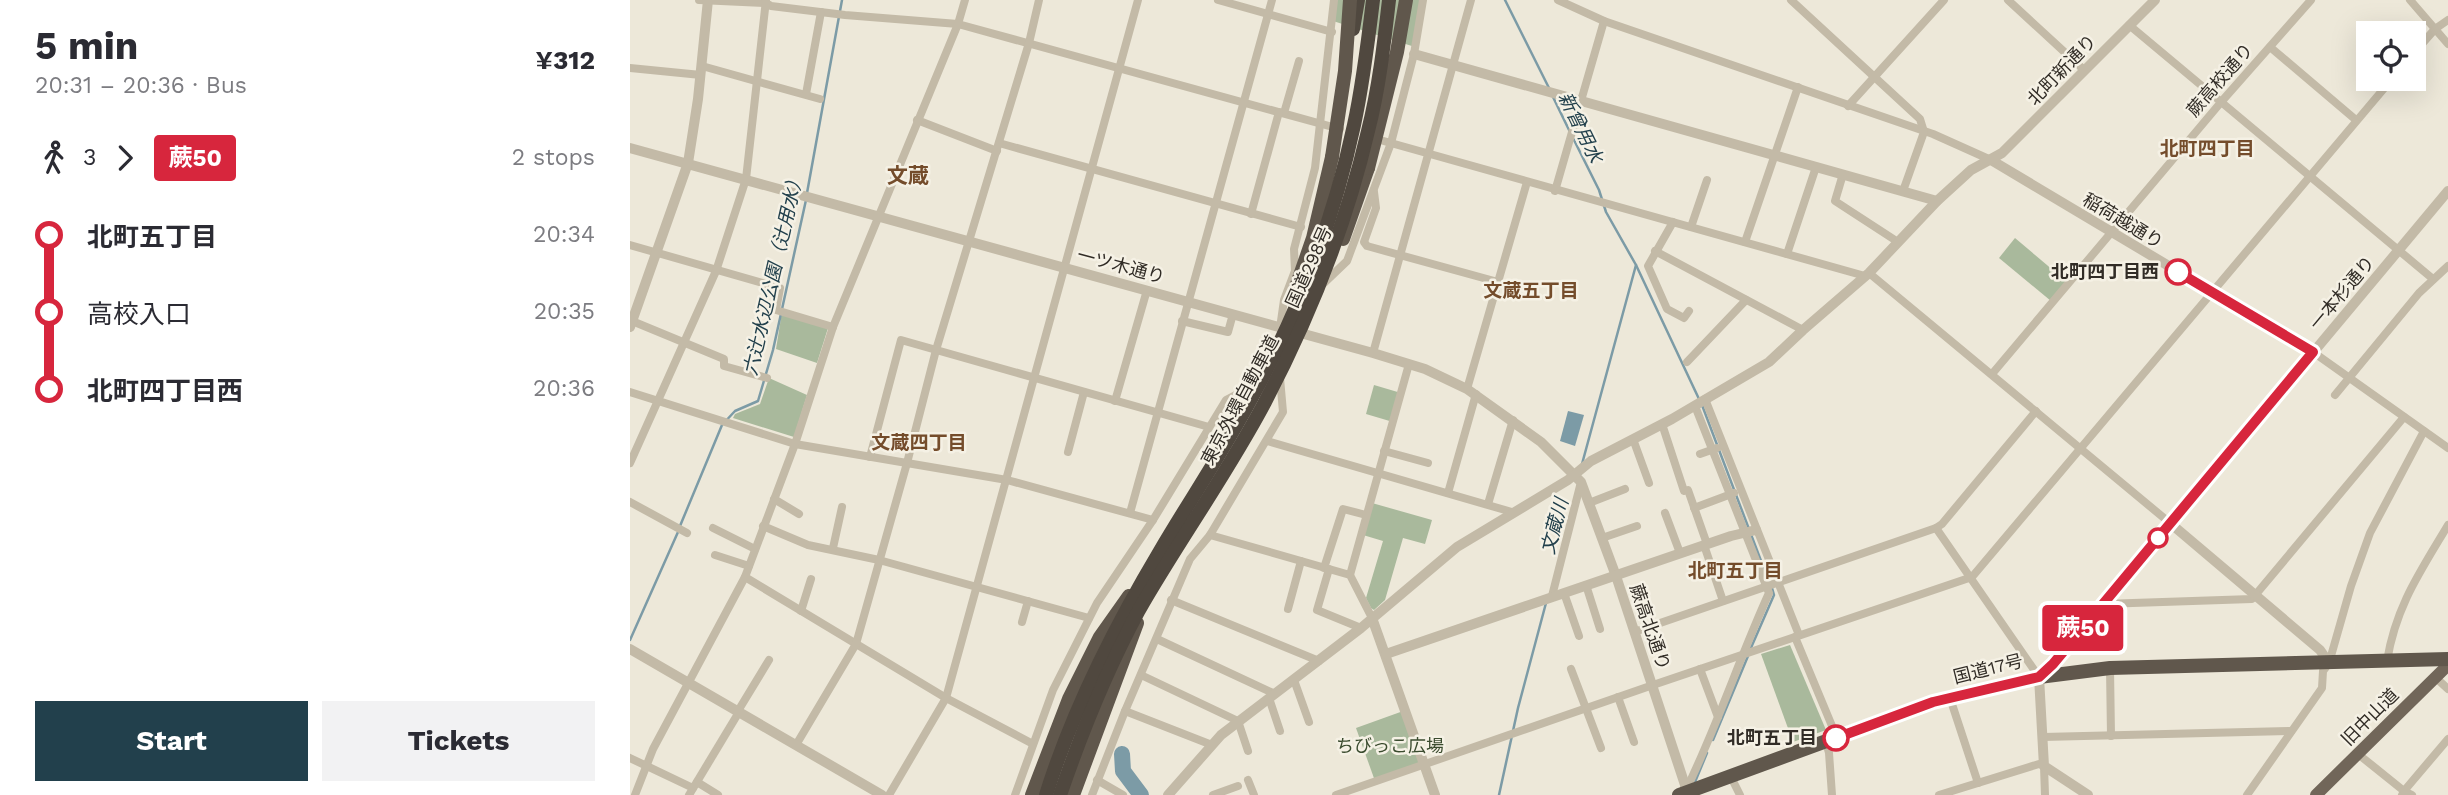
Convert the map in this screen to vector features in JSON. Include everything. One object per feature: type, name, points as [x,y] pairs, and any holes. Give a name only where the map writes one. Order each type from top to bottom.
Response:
[{"type":"highway","name":"国道298号","points":[[1083,707],[1141,590],[1251,387],[1300,280],[1332,157],[1345,71],[1350,0]]},
{"type":"highway","points":[[1345,71],[1358,0]]},
{"type":"highway","name":"東京外環自動車道","points":[[1046,795],[1075,716],[1109,642],[1160,550],[1252,398],[1298,300],[1338,187],[1354,126],[1373,0]]},
{"type":"highway","name":"東京外環自動車道","points":[[1060,795],[1092,708],[1125,638],[1264,403],[1311,306],[1334,248],[1369,129],[1389,0]]},
{"type":"highway","name":"国道298号","points":[[1141,590],[1279,372],[1324,283],[1341,245],[1368,168],[1397,52],[1406,0]]},
{"type":"highway","points":[[1032,795],[1075,686],[1100,637],[1141,590]]},
{"type":"highway","points":[[1073,795],[1122,666],[1141,590]]},
{"type":"highway","name":"国道17号","points":[[1687,792],[1950,698],[2039,677],[2110,668],[2448,659]]},
{"type":"main road","name":"旧中山道","points":[[2316,795],[2448,665]]},
{"type":"street","points":[[699,0],[766,2],[821,12],[958,24],[1867,275],[1992,374],[2170,523],[2320,650],[2329,663]]},
{"type":"street","points":[[709,0],[688,163],[631,324],[724,359],[724,366],[767,378]]},
{"type":"street","points":[[635,795],[646,766],[688,682],[745,577],[795,444],[833,327],[958,24],[965,0]]},
{"type":"street","points":[[796,745],[856,644],[936,350],[1029,43],[1039,0]]},
{"type":"street","points":[[889,795],[946,698],[1139,0]]},
{"type":"street","points":[[1218,0],[1332,32]]},
{"type":"street","points":[[1130,513],[1272,0]]},
{"type":"street","points":[[1280,328],[1284,300],[1295,271],[1294,249],[1315,168],[1334,0]]},
{"type":"street","points":[[1324,283],[1347,261],[1391,143],[1414,54],[1423,0]]},
{"type":"street","points":[[1373,353],[1471,0]]},
{"type":"street","points":[[1558,0],[1604,21],[1923,132],[1991,160]]},
{"type":"street","points":[[1791,0],[1920,119],[1923,132],[1903,191]]},
{"type":"street","points":[[1848,106],[1944,0]]},
{"type":"street","points":[[2008,0],[2084,70]]},
{"type":"street","name":"北町新通り","points":[[1168,795],[1212,745],[1238,721],[1361,628],[1457,547],[1579,476],[1633,439],[1769,362],[1867,275],[1937,201],[1971,170],[2002,153],[2034,123],[2155,0]]},
{"type":"street","name":"蕨高校通り","points":[[1992,374],[2222,101],[2311,0]]},
{"type":"street","points":[[2410,0],[2448,44]]},
{"type":"street","points":[[630,463],[716,271],[746,179],[766,2]]},
{"type":"street","points":[[806,94],[821,12]]},
{"type":"street","points":[[2426,39],[2448,20]]},
{"type":"street","points":[[1555,191],[1604,21]]},
{"type":"street","points":[[2129,25],[2433,279]]},
{"type":"street","points":[[2270,47],[2356,120]]},
{"type":"street","points":[[1414,54],[1937,201]]},
{"type":"street","points":[[1251,214],[1299,61]]},
{"type":"street","points":[[630,68],[701,70],[757,81],[820,99]]},
{"type":"street","points":[[1745,242],[1798,88]]},
{"type":"street","points":[[1336,795],[1972,578],[2381,91]]},
{"type":"street","points":[[917,120],[998,147],[1092,168],[1301,227]]},
{"type":"street","name":"一ツ木通り","points":[[630,148],[1147,289],[1425,369],[1471,392],[1513,420],[1579,476]]},
{"type":"street","name":"稲荷越通り","points":[[1991,160],[2313,352],[2448,449]]},
{"type":"street","points":[[1787,254],[1816,167]]},
{"type":"street","points":[[1843,174],[1835,201],[1898,242]]},
{"type":"street","points":[[1691,227],[1707,180]]},
{"type":"street","points":[[1448,493],[1498,282],[1527,182]]},
{"type":"street","points":[[1374,190],[1376,208],[1364,242],[1367,246],[1498,282]]},
{"type":"street","name":"一本杉通り","points":[[2039,677],[2053,664],[2448,191]]},
{"type":"street","points":[[1673,222],[1648,266],[1667,309],[1684,318],[1689,311]]},
{"type":"street","points":[[630,244],[780,288],[776,310],[833,327]]},
{"type":"street","points":[[1655,251],[1803,330]]},
{"type":"street","points":[[2335,395],[2433,279],[2448,266]]},
{"type":"street","points":[[1115,401],[1147,289]]},
{"type":"street","points":[[1687,362],[1746,300]]},
{"type":"street","points":[[1182,321],[1228,332],[1233,314]]},
{"type":"street","points":[[870,457],[901,340],[1209,427]]},
{"type":"street","points":[[1409,364],[1350,575],[1372,618],[1386,654],[1434,795]]},
{"type":"street","points":[[1092,795],[1190,559],[1210,535],[1283,412],[1279,372]]},
{"type":"street","points":[[1015,795],[1032,744],[1069,654],[1089,618],[1226,400],[1251,387]]},
{"type":"street","points":[[630,392],[795,444],[1007,481],[1153,520]]},
{"type":"street","points":[[1068,452],[1084,392]]},
{"type":"street","points":[[1700,402],[1772,584],[1797,636],[1832,740],[1829,753],[1832,795]]},
{"type":"street","points":[[1634,632],[1936,528],[2036,411]]},
{"type":"street","points":[[2103,604],[2252,600],[2404,417]]},
{"type":"street","points":[[1488,504],[1513,420]]},
{"type":"street","points":[[1662,424],[1694,508],[1723,601]]},
{"type":"street","points":[[2247,795],[2322,688],[2323,671],[2329,663],[2351,586],[2370,533],[2424,430]]},
{"type":"street","points":[[1633,439],[1649,484]]},
{"type":"street","points":[[1267,441],[1513,512]]},
{"type":"street","points":[[1700,454],[1717,448]]},
{"type":"street","points":[[1384,451],[1427,463]]},
{"type":"street","points":[[1549,598],[1579,476]]},
{"type":"street","name":"蕨高北通り","points":[[1579,476],[1616,576],[1687,792]]},
{"type":"street","points":[[1589,503],[1625,489]]},
{"type":"street","points":[[1694,508],[1736,493]]},
{"type":"street","points":[[774,499],[799,514]]},
{"type":"street","points":[[630,502],[687,533]]},
{"type":"street","points":[[833,548],[842,507]]},
{"type":"street","points":[[1361,628],[1317,610],[1343,509],[1366,515]]},
{"type":"street","points":[[1665,513],[1680,553]]},
{"type":"street","points":[[2387,661],[2408,591],[2448,525]]},
{"type":"street","points":[[763,526],[808,545],[833,548],[1089,618]]},
{"type":"street","points":[[1602,538],[1637,526]]},
{"type":"street","points":[[713,528],[755,549]]},
{"type":"street","points":[[1936,528],[2039,677],[2045,795]]},
{"type":"street","points":[[1386,654],[1751,531]]},
{"type":"street","points":[[1210,535],[1350,575]]},
{"type":"street","points":[[715,555],[749,566]]},
{"type":"street","points":[[1288,609],[1301,561]]},
{"type":"street","points":[[745,577],[946,698],[1032,744]]},
{"type":"street","points":[[801,611],[811,579]]},
{"type":"street","points":[[1687,792],[1772,584]]},
{"type":"street","points":[[1586,585],[1601,628]]},
{"type":"street","points":[[1564,593],[1579,636]]},
{"type":"street","points":[[1171,600],[1319,660]]},
{"type":"street","points":[[1022,622],[1028,601]]},
{"type":"street","points":[[1157,639],[1272,696],[1280,731]]},
{"type":"street","points":[[631,652],[688,682],[882,795]]},
{"type":"street","points":[[693,789],[769,660]]},
{"type":"street","points":[[2110,668],[2111,736]]},
{"type":"street","points":[[1571,669],[1601,748]]},
{"type":"street","points":[[1700,669],[1718,717]]},
{"type":"street","points":[[1141,675],[1238,721],[1248,751]]},
{"type":"street","points":[[2435,677],[2448,689]]},
{"type":"street","points":[[1294,680],[1309,722]]},
{"type":"street","points":[[1618,697],[1634,742]]},
{"type":"street","points":[[1950,698],[1978,783]]},
{"type":"street","points":[[1125,711],[1212,745]]},
{"type":"street","points":[[2043,737],[2291,731]]},
{"type":"street","points":[[2358,754],[2406,794],[2444,750],[2448,738]]},
{"type":"street","points":[[630,758],[693,789],[718,795]]},
{"type":"street","points":[[1939,795],[2042,765],[2088,795]]},
{"type":"street","points":[[1731,777],[1740,795]]},
{"type":"street","points":[[1097,780],[1123,795]]},
{"type":"street","points":[[1248,780],[1254,795]]},
{"type":"street","points":[[1213,795],[1238,786]]},
{"type":"green space","points":[[1334,0],[1422,0],[1415,47],[1333,21]]},
{"type":"green space","points":[[2015,238],[2067,282],[2051,301],[1999,258]]},
{"type":"green space","points":[[782,312],[828,328],[817,363],[776,349]]},
{"type":"green space","points":[[769,378],[807,395],[794,437],[733,418],[735,414],[760,404]]},
{"type":"green space","points":[[1374,385],[1401,393],[1393,422],[1366,414]]},
{"type":"green space","points":[[1372,503],[1432,520],[1425,544],[1403,538],[1385,600],[1374,610],[1366,598],[1383,541],[1363,535]]},
{"type":"green space","points":[[1790,645],[1826,730],[1793,742],[1761,654]]},
{"type":"green space","name":"ちびっこ広場","points":[[1406,710],[1425,764],[1375,781],[1356,728]]},
{"type":"water","points":[[1568,411],[1584,415],[1575,446],[1560,441]]},
{"type":"waterway","name":"六辻水辺公園（辻用水）","points":[[807,193],[842,0]]},
{"type":"waterway","name":"新曾用水","points":[[1505,0],[1549,88]]},
{"type":"waterway","name":"新曾用水","points":[[1553,97],[1570,132]]},
{"type":"waterway","name":"文蔵川","points":[[1573,138],[1599,190],[1606,212],[1636,265],[1699,399]]},
{"type":"waterway","name":"六辻水辺公園（辻用水）","points":[[680,526],[722,425],[735,411],[758,401],[773,350],[806,200]]},
{"type":"waterway","name":"文蔵川","points":[[1582,464],[1636,265]]},
{"type":"waterway","points":[[1702,405],[1769,582]]},
{"type":"waterway","name":"六辻水辺公園（辻用水）","points":[[630,640],[678,532]]},
{"type":"waterway","points":[[1750,650],[1774,595],[1772,588]]},
{"type":"waterway","name":"文蔵川","points":[[1499,795],[1518,708],[1546,603]]},
{"type":"waterway","points":[[1713,740],[1748,656]]},
{"type":"waterway","points":[[1695,782],[1707,753]]},
{"type":"waterway","points":[[1122,754],[1123,771],[1141,795]]},
{"type":"bus line","name":"蕨50","points":[[1836,738],[1933,702],[2039,677],[2053,664],[2313,352],[2178,272]]},
{"type":"place","name":"北町四丁目西","points":[[2178,272]]},
{"type":"place","name":"北町五丁目","points":[[1836,738]]},
{"type":"district","name":"北町四丁目","points":[[2207,148]]},
{"type":"district","name":"文蔵","points":[[908,176]]},
{"type":"district","name":"文蔵五丁目","points":[[1531,290]]},
{"type":"district","name":"文蔵四丁目","points":[[919,442]]},
{"type":"district","name":"北町五丁目","points":[[1735,570]]}]
